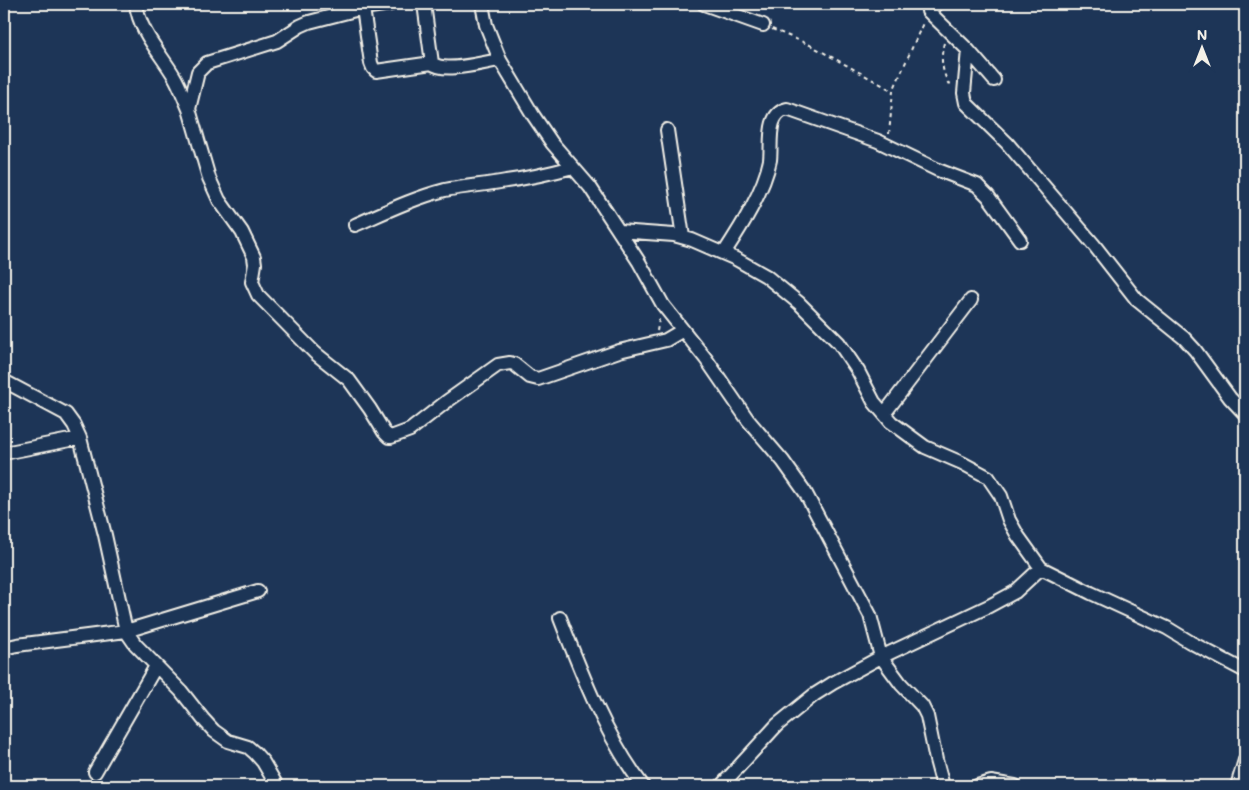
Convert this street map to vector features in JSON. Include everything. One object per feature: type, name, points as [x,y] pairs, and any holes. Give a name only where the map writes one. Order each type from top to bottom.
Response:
[{"type":"street","points":[[136,4],[139,18],[145,31],[176,79],[189,109],[209,178],[219,200],[242,232],[254,257],[255,264],[252,282],[258,295],[315,353],[348,380],[388,437],[395,437],[410,430],[498,365],[514,364],[532,379],[538,378],[593,358],[666,340],[683,330]]},
{"type":"street","points":[[189,109],[198,72],[207,63],[277,41],[309,22],[363,8],[391,4]]},
{"type":"street","points":[[424,4],[432,63],[438,68],[451,68],[500,60]]},
{"type":"street","points":[[482,4],[486,25],[500,60],[552,143],[573,167],[619,231],[663,305],[706,359],[748,420],[783,461],[805,492],[870,615],[882,657],[901,684],[922,706],[927,716],[943,786]]},
{"type":"street","points":[[704,4],[763,25]]},
{"type":"street","points":[[930,6],[947,31],[968,50],[994,80]]},
{"type":"street","points":[[363,8],[373,68],[376,71],[432,63]]},
{"type":"street","points":[[968,50],[965,89],[966,103],[1007,142],[1094,245],[1137,300],[1184,338],[1195,350],[1230,398],[1245,414]]},
{"type":"street","points":[[724,253],[745,219],[764,180],[770,158],[772,127],[776,115],[781,111],[791,109],[888,145],[938,170],[977,185],[988,196],[1020,240]]},
{"type":"street","points":[[667,130],[683,237]]},
{"type":"street","points":[[355,225],[408,202],[446,190],[540,176],[573,167]]},
{"type":"street","points":[[619,231],[683,237],[724,253],[750,266],[772,281],[799,303],[834,338],[851,360],[874,402],[901,430],[925,447],[988,477],[998,491],[1009,520],[1018,536],[1041,568],[1167,628],[1245,670]]},
{"type":"street","points":[[884,414],[971,300]]},
{"type":"street","points":[[4,381],[66,414],[74,425],[80,438],[105,535],[126,631],[156,666],[181,691],[214,731],[228,741],[248,747],[255,753],[263,762],[277,786]]},
{"type":"street","points":[[4,453],[80,438]]},
{"type":"street","points":[[721,786],[777,724],[833,683],[1009,595],[1022,587],[1041,568]]},
{"type":"street","points":[[4,648],[126,631],[258,591]]},
{"type":"street","points":[[560,618],[586,687],[618,747],[643,786]]},
{"type":"street","points":[[95,772],[156,666]]},
{"type":"street","points":[[1237,786],[1245,760]]},
{"type":"street","points":[[977,786],[991,782],[1015,786]]},
{"type":"path","points":[[888,145],[893,91],[930,6]]},
{"type":"path","points":[[763,25],[810,45],[893,91]]},
{"type":"path","points":[[947,31],[941,54],[943,69],[948,83],[965,89]]},
{"type":"path","points":[[643,346],[656,335],[663,305]]}]
